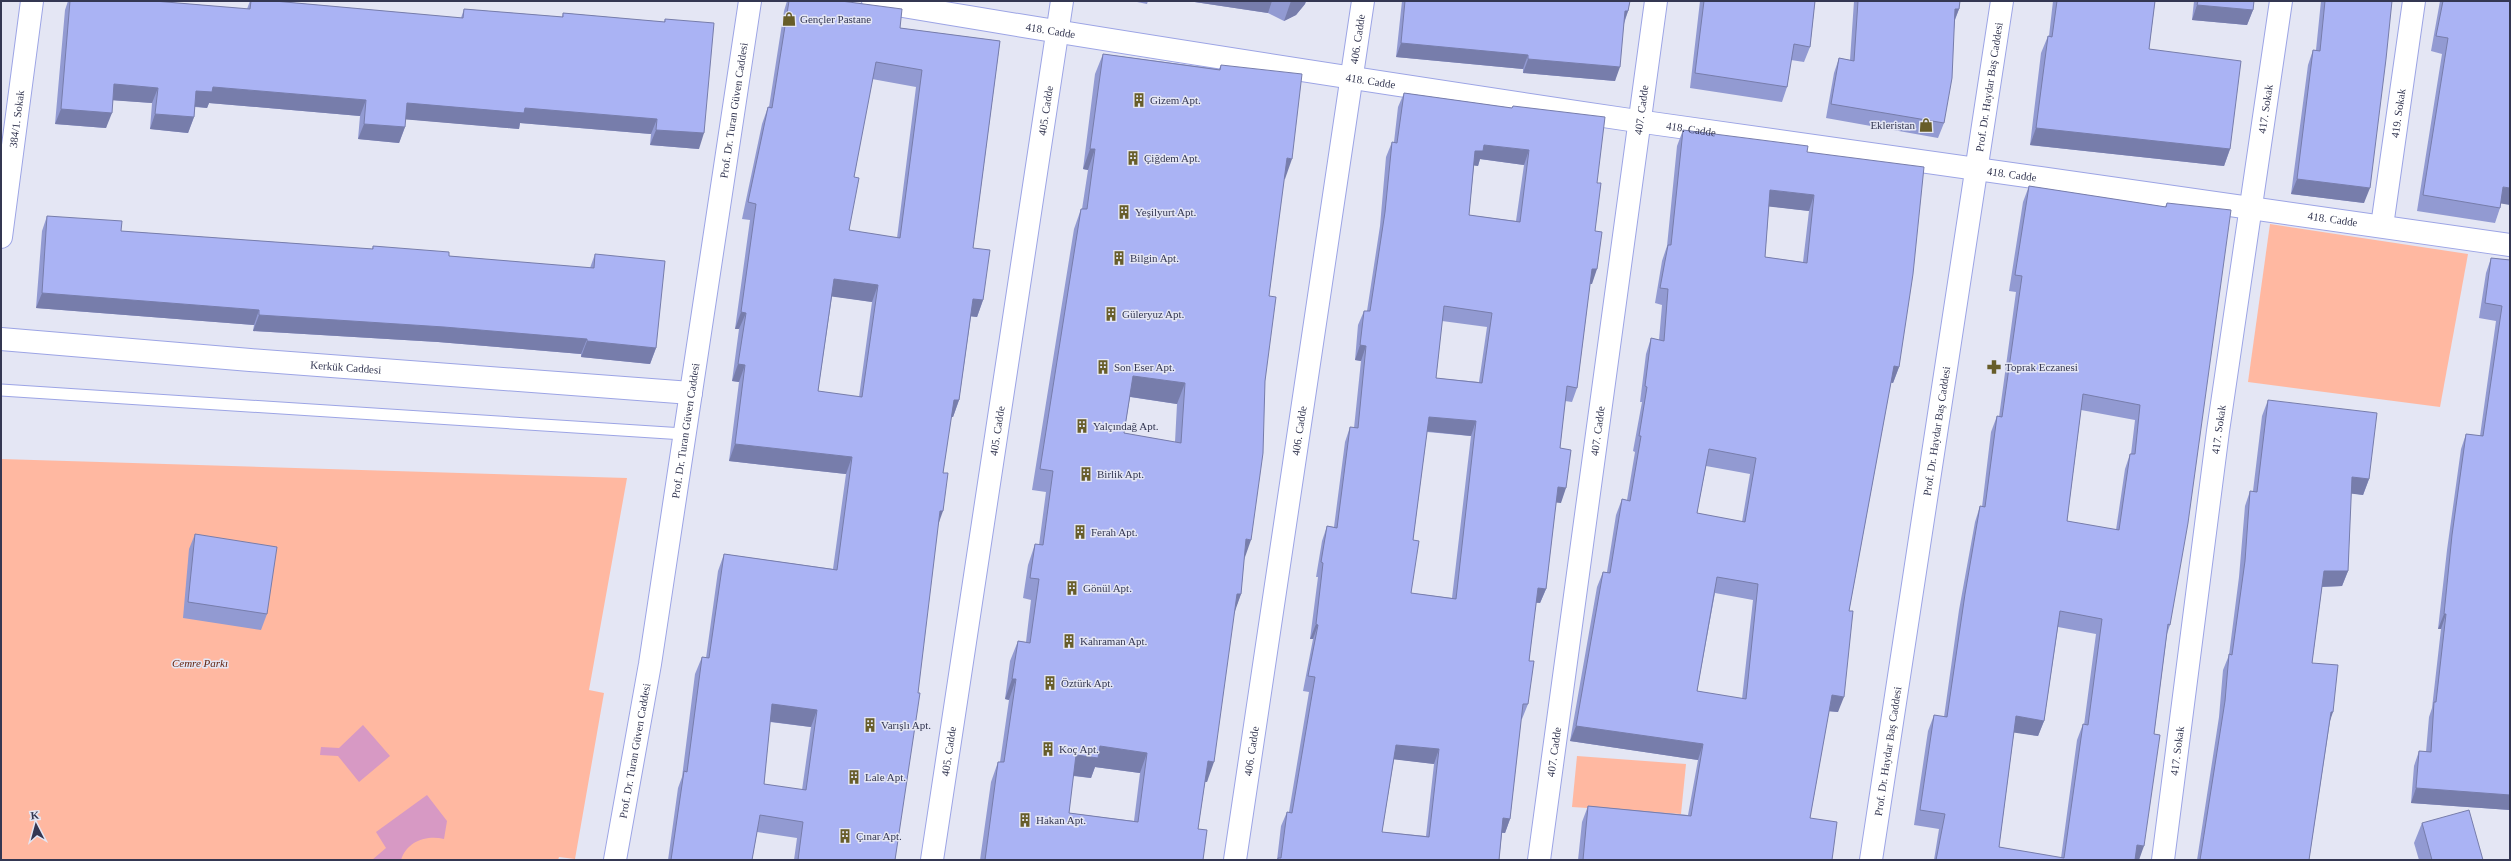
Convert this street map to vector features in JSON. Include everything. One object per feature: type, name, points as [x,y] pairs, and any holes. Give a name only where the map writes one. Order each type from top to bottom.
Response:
[{"type":"street","name":"384/1. Sokak","points":[[1,237],[32,1]]},
{"type":"street","name":"Prof. Dr. Turan Güven Caddesi","points":[[616,860],[650,664],[750,1]]},
{"type":"street","name":"418. Cadde","points":[[873,1],[1057,32],[1639,121],[2252,206],[2510,246]]},
{"type":"street","name":"405. Cadde","points":[[932,860],[1062,1]]},
{"type":"street","name":"406. Cadde","points":[[1235,860],[1363,1]]},
{"type":"street","name":"407. Cadde","points":[[1539,860],[1656,1]]},
{"type":"street","name":"Prof. Dr. Haydar Baş Caddesi","points":[[1871,860],[1978,169],[2002,1]]},
{"type":"street","name":"417. Sokak","points":[[2163,860],[2218,431],[2281,1]]},
{"type":"street","name":"419. Sokak","points":[[2382,226],[2414,1]]},
{"type":"street","name":"Kerkük Caddesi","points":[[1,339],[242,360],[691,393]]},
{"type":"lane","points":[[1,390],[684,434]]},
{"type":"green space","points":[[2270,224],[2468,254],[2440,407],[2248,382]]},
{"type":"green space","name":"Cemre Parkı","points":[[1,459],[627,478],[589,690],[604,693],[575,859],[559,857],[558,860],[1,860]]},
{"type":"green space","points":[[1577,756],[1686,764],[1681,814],[1572,807]]},
{"type":"shaded area","points":[[363,725],[390,756],[359,782],[338,756],[320,755],[321,747],[339,748]]},
{"type":"shaded area","points":[[427,795],[447,821],[444,839],[431,838],[418,841],[408,848],[401,860],[372,860],[386,848],[376,832]]},
{"type":"building","points":[[70,1],[154,1],[250,9],[251,1],[274,1],[463,18],[464,9],[563,17],[563,13],[665,22],[665,19],[714,23],[704,133],[656,130],[657,119],[525,108],[524,113],[407,103],[405,127],[364,124],[366,100],[213,87],[212,92],[196,91],[194,117],[155,114],[158,88],[114,84],[112,113],[61,109]]},
{"type":"building","points":[[789,1],[841,1],[902,9],[900,28],[1000,41],[973,248],[990,250],[983,300],[973,299],[959,400],[954,400],[943,473],[948,473],[943,511],[940,511],[918,693],[920,693],[895,860],[798,860],[803,822],[760,815],[752,860],[671,860],[684,771],[687,772],[702,657],[709,658],[724,554],[837,570],[852,457],[735,444],[745,365],[738,364],[746,313],[741,312],[756,204],[748,202],[768,107],[772,108]],"holes":[[[876,62],[922,70],[900,238],[849,230],[859,178],[854,177]],[[834,279],[878,285],[862,397],[818,391]],[[772,704],[817,710],[806,790],[764,784]]]},
{"type":"building","points":[[1405,1],[1630,1],[1628,11],[1625,11],[1620,67],[1528,59],[1528,55],[1401,43]]},
{"type":"building","points":[[1704,1],[1815,1],[1810,47],[1794,44],[1787,87],[1695,73]]},
{"type":"building","points":[[1858,1],[1960,1],[1959,9],[1955,9],[1952,78],[1944,123],[1831,104],[1839,58],[1854,61]]},
{"type":"building","points":[[2057,1],[2155,1],[2149,49],[2241,61],[2230,149],[2036,128],[2048,36],[2052,37]]},
{"type":"building","points":[[2198,1],[2254,1],[2253,10],[2197,5]]},
{"type":"building","points":[[2325,1],[2392,1],[2370,188],[2297,179],[2313,50],[2320,51]]},
{"type":"building","points":[[2443,1],[2510,1],[2510,188],[2503,187],[2500,208],[2423,195],[2448,38],[2436,36]]},
{"type":"building","points":[[1103,54],[1220,70],[1221,65],[1302,74],[1292,159],[1287,158],[1269,296],[1276,297],[1265,381],[1263,453],[1251,540],[1246,539],[1241,594],[1237,594],[1214,762],[1208,761],[1198,829],[1207,830],[1203,860],[985,860],[998,762],[1004,762],[1016,679],[1012,679],[1018,641],[1030,643],[1039,579],[1030,578],[1035,544],[1043,545],[1053,471],[1040,469],[1081,209],[1087,209],[1095,149],[1090,149]],"holes":[[[1133,376],[1185,383],[1181,443],[1124,433]],[[1100,746],[1147,753],[1138,822],[1069,813],[1076,755],[1098,758]]]},
{"type":"building","points":[[1404,93],[1512,108],[1513,106],[1605,117],[1597,183],[1601,183],[1595,231],[1602,232],[1597,269],[1592,269],[1577,388],[1567,386],[1560,448],[1571,450],[1566,488],[1558,487],[1546,589],[1538,588],[1529,661],[1534,661],[1528,704],[1523,704],[1510,819],[1503,818],[1499,860],[1278,860],[1278,858],[1281,858],[1287,812],[1292,813],[1315,677],[1308,676],[1318,625],[1316,624],[1323,563],[1321,562],[1327,526],[1337,528],[1350,427],[1358,428],[1366,346],[1360,345],[1364,311],[1370,311],[1385,212],[1392,142],[1397,143]],"holes":[[[1484,145],[1529,150],[1520,222],[1469,215],[1475,151],[1483,151]],[[1444,306],[1492,313],[1482,383],[1436,378]],[[1429,417],[1476,421],[1456,599],[1411,593],[1419,541],[1413,540]],[[1396,745],[1439,749],[1429,837],[1382,832]]]},
{"type":"building","points":[[1683,130],[1808,146],[1807,152],[1924,167],[1913,274],[1899,367],[1894,366],[1849,611],[1853,611],[1844,697],[1832,695],[1810,818],[1837,822],[1832,860],[1583,860],[1588,806],[1691,816],[1703,744],[1576,726],[1603,572],[1610,573],[1622,499],[1630,501],[1641,436],[1639,436],[1647,387],[1645,386],[1651,338],[1664,341],[1668,289],[1660,288],[1668,245],[1671,245]],"holes":[[[1770,190],[1814,195],[1807,263],[1765,257]],[[1709,449],[1756,458],[1745,522],[1697,513]],[[1717,577],[1758,584],[1746,699],[1697,691]]]},
{"type":"building","points":[[2029,186],[2166,207],[2167,203],[2231,210],[2188,523],[2170,625],[2168,624],[2154,734],[2160,735],[2144,846],[2137,845],[2135,860],[1936,860],[1945,814],[1920,810],[1934,715],[1947,717],[1965,594],[1980,506],[1985,507],[1997,416],[2002,417],[2022,276],[2015,275]],"holes":[[[2083,394],[2140,405],[2135,454],[2130,454],[2119,530],[2067,521]],[[2060,611],[2102,619],[2088,725],[2083,724],[2064,858],[1999,847],[2016,716],[2044,721]]]},
{"type":"building","points":[[47,216],[122,221],[121,231],[373,249],[373,246],[449,252],[449,256],[594,268],[595,254],[665,261],[656,348],[587,341],[587,339],[444,327],[259,315],[259,310],[42,293]]},
{"type":"building","points":[[2491,258],[2510,260],[2510,795],[2416,788],[2419,751],[2431,752],[2434,702],[2436,702],[2446,614],[2444,614],[2452,535],[2466,434],[2483,436],[2502,306],[2485,303]]},
{"type":"building","points":[[2268,400],[2377,413],[2369,479],[2352,477],[2348,571],[2324,571],[2312,663],[2338,665],[2333,712],[2331,712],[2309,860],[2200,860],[2225,701],[2229,654],[2232,655],[2245,561],[2250,491],[2257,492]]},
{"type":"building","points":[[195,534],[277,547],[267,614],[188,602]]},
{"type":"building","points":[[2469,810],[2483,860],[2432,860],[2422,823]]},
{"type":"place","name":"Gençler Pastane","points":[[789,19]]},
{"type":"place","name":"Gizem Apt.","points":[[1139,100]]},
{"type":"place","name":"Ekleristan","points":[[1926,125]]},
{"type":"place","name":"Çiğdem Apt.","points":[[1133,158]]},
{"type":"place","name":"Yeşilyurt Apt.","points":[[1124,212]]},
{"type":"place","name":"Bilgin Apt.","points":[[1119,258]]},
{"type":"place","name":"Güleryuz Apt.","points":[[1111,314]]},
{"type":"place","name":"Son Eser Apt.","points":[[1103,367]]},
{"type":"place","name":"Toprak Eczanesi","points":[[1994,367]]},
{"type":"place","name":"Yalçındağ Apt.","points":[[1082,426]]},
{"type":"place","name":"Birlik Apt.","points":[[1086,474]]},
{"type":"place","name":"Ferah Apt.","points":[[1080,532]]},
{"type":"place","name":"Gönül Apt.","points":[[1072,588]]},
{"type":"place","name":"Kahraman Apt.","points":[[1069,641]]},
{"type":"place","name":"Öztürk Apt.","points":[[1050,683]]},
{"type":"place","name":"Varışlı Apt.","points":[[870,725]]},
{"type":"place","name":"Koç Apt.","points":[[1048,749]]},
{"type":"place","name":"Lale Apt.","points":[[854,777]]},
{"type":"place","name":"Hakan Apt.","points":[[1025,820]]},
{"type":"place","name":"Çınar Apt.","points":[[845,836]]}]
